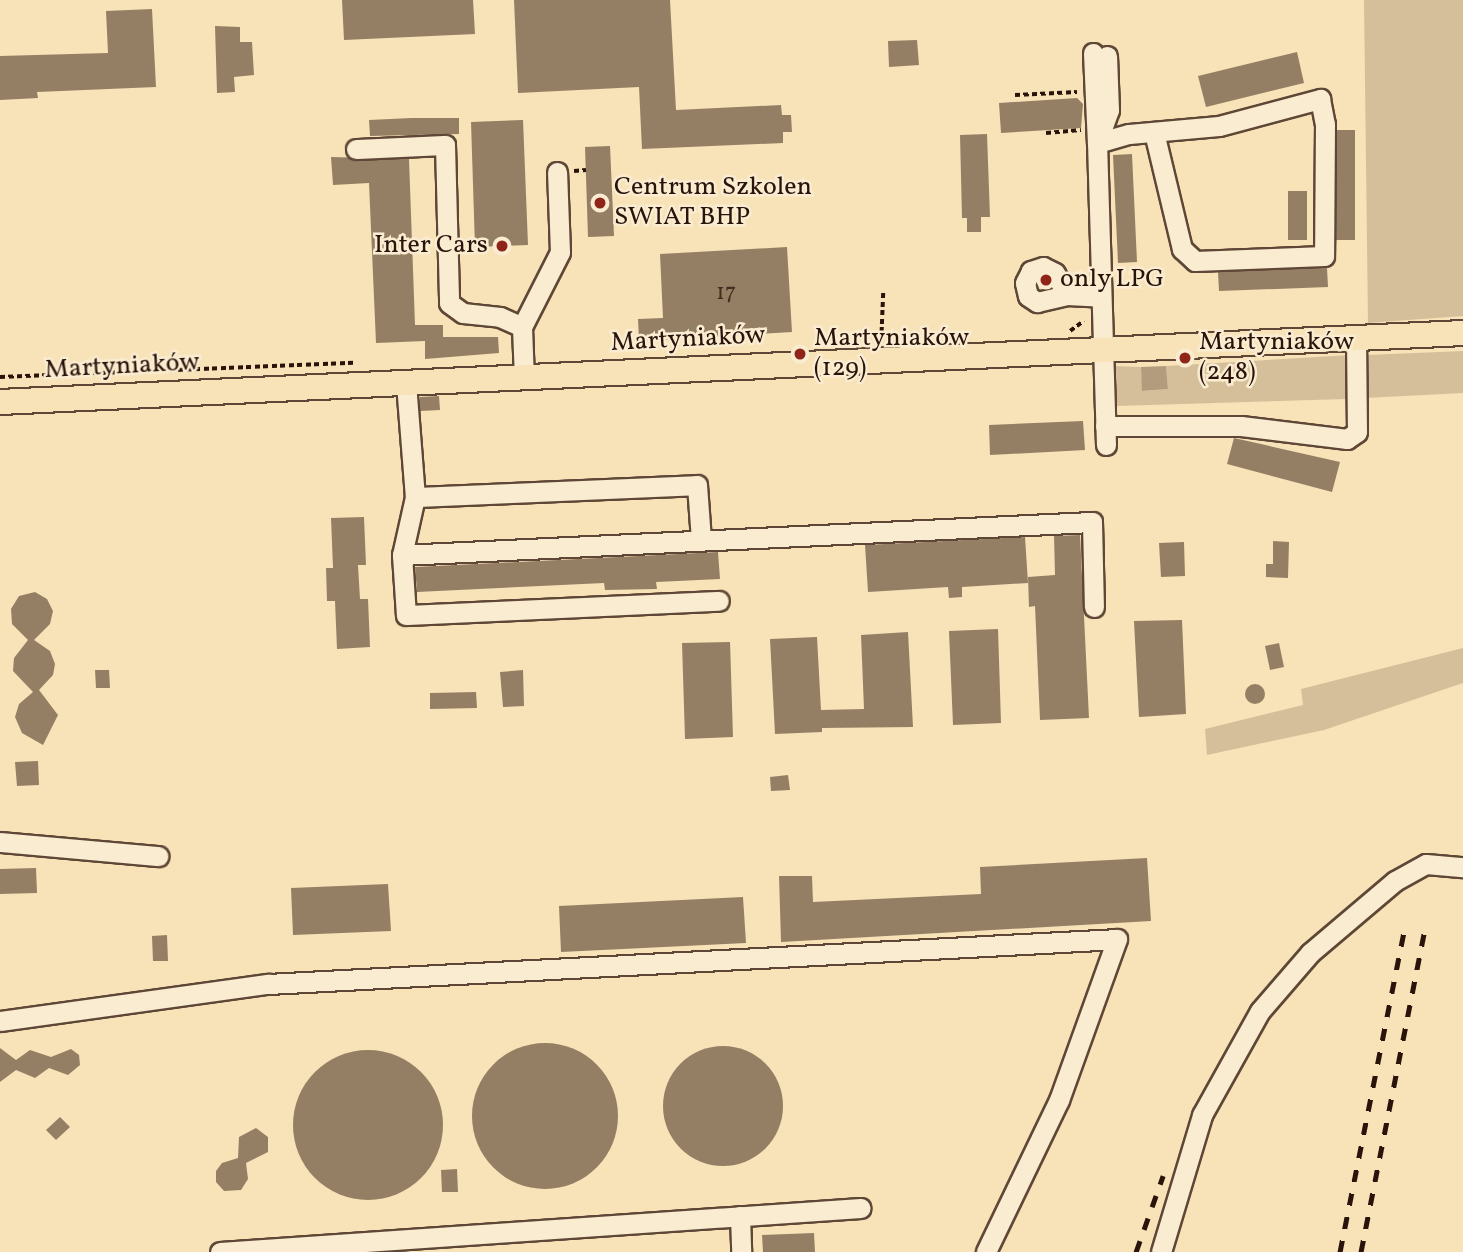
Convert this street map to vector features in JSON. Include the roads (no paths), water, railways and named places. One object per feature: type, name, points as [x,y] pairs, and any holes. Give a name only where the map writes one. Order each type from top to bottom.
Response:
[{"type":"main road","name":"Martyniaków","points":[[0,402],[1463,333]]},
{"type":"lane","points":[[1100,55],[1097,143],[1106,436],[1241,426],[1347,439],[1357,432],[1356,337]]},
{"type":"lane","points":[[1097,143],[1154,132],[1219,127],[1320,99],[1325,124],[1324,256],[1195,261],[1182,249],[1154,132]]},
{"type":"lane","points":[[356,149],[445,145],[449,303],[463,313],[500,317],[522,327]]},
{"type":"lane","points":[[524,378],[522,327],[560,252],[557,173]]},
{"type":"lane","points":[[1067,295],[1101,297]]},
{"type":"lane","points":[[406,383],[415,497],[402,555],[406,615],[719,601]]},
{"type":"lane","points":[[415,497],[697,485],[701,540]]},
{"type":"lane","points":[[402,555],[1092,522],[1094,607]]},
{"type":"lane","points":[[0,842],[158,856]]},
{"type":"lane","points":[[1161,1252],[1202,1115],[1260,1011],[1310,953],[1395,881],[1426,864],[1463,867]]},
{"type":"lane","points":[[0,1021],[268,984],[1117,939],[1059,1100],[986,1252]]},
{"type":"lane","points":[[220,1252],[860,1208]]},
{"type":"lane","points":[[740,1216],[741,1252]]},
{"type":"railway","points":[[1340,1252],[1405,926]]},
{"type":"railway","points":[[1361,1252],[1425,930]]},
{"type":"railway","points":[[1136,1252],[1163,1176]]},
{"type":"place","name":"Centrum Szkolen SWIAT BHP","points":[[600,203]]},
{"type":"place","name":"Inter Cars","points":[[502,246]]},
{"type":"place","name":"only LPG","points":[[1046,280]]},
{"type":"place","name":"Martyniaków (129)","points":[[800,354]]},
{"type":"place","name":"Martyniaków (248)","points":[[1185,358]]}]
